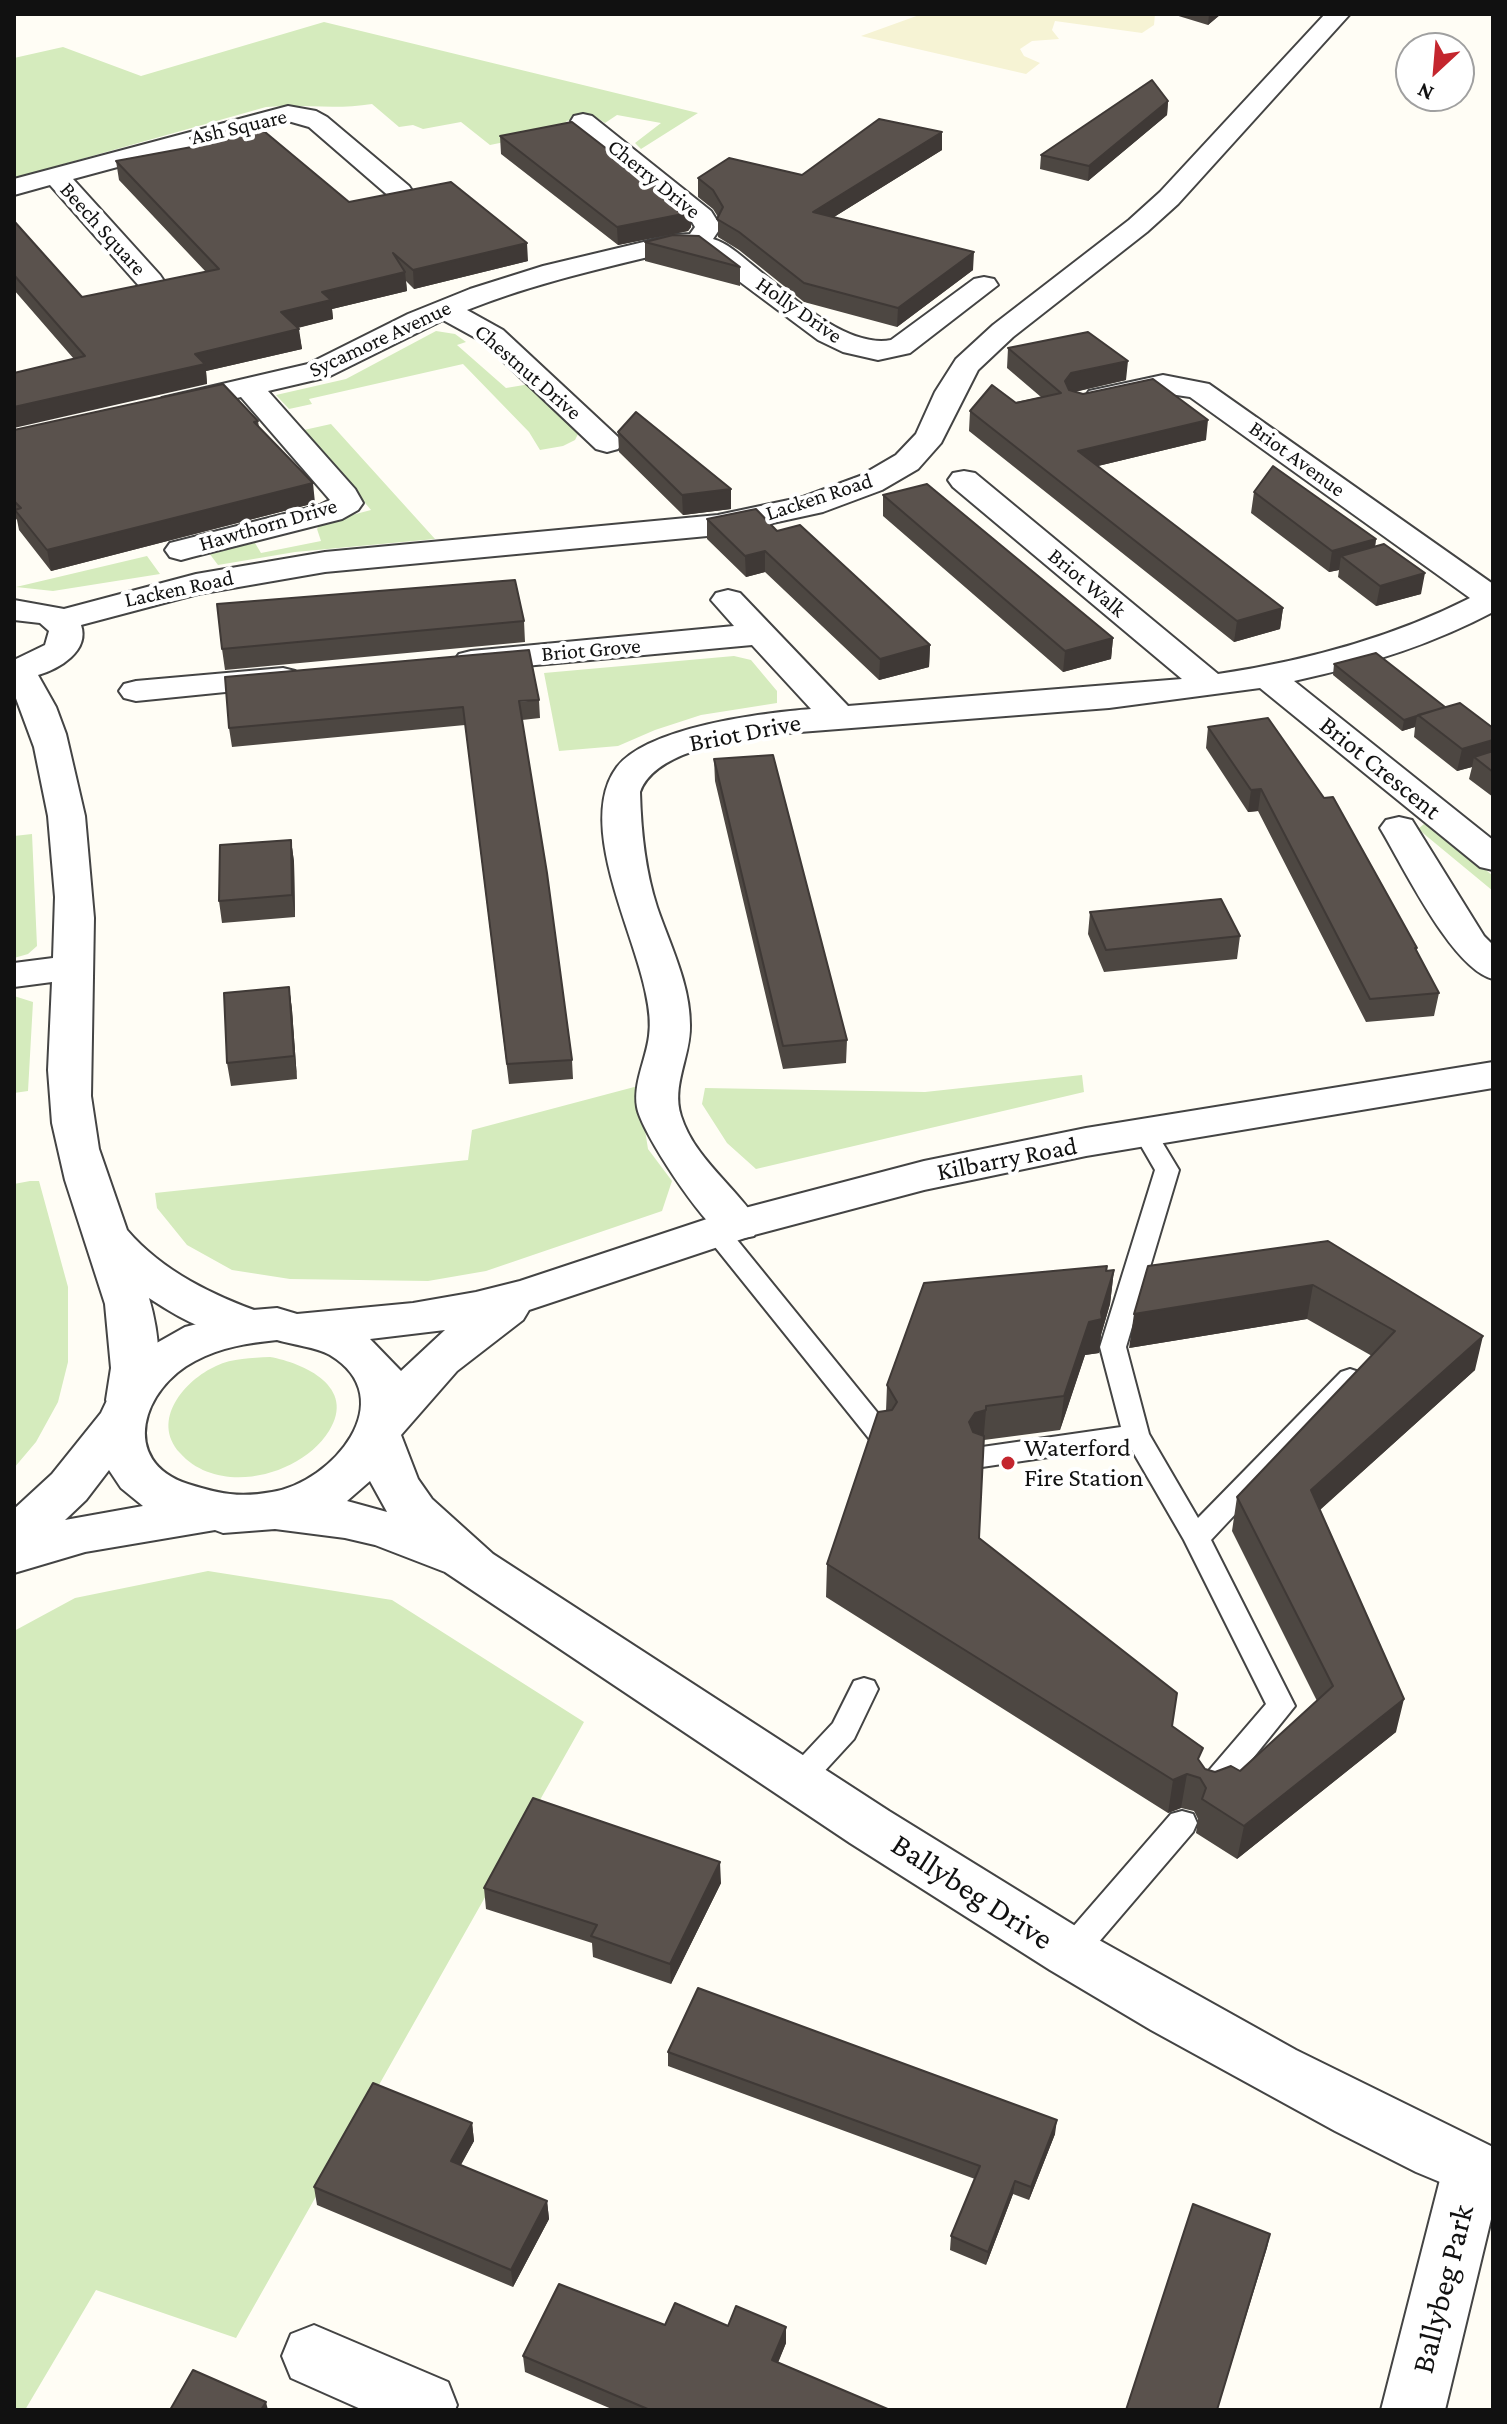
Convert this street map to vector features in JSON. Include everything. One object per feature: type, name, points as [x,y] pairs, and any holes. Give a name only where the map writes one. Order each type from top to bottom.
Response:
[{"type":"street","name":"Lacken Road","points":[[14,610],[36,611],[60,620],[196,584],[325,562],[718,525],[812,505],[871,483],[907,462],[925,444],[966,365],[1003,331],[1154,212],[1338,14]]},
{"type":"street","name":"Ash Square","points":[[14,187],[274,115],[293,113],[318,122],[400,192]]},
{"type":"street","name":"Cherry Drive","points":[[583,121],[705,221],[707,230],[697,243]]},
{"type":"street","points":[[604,139],[626,123]]},
{"type":"street","name":"Beech Square","points":[[56,176],[150,281]]},
{"type":"street","name":"Sycamore Avenue","points":[[139,411],[330,367],[444,309],[553,272],[673,243],[697,243]]},
{"type":"street","name":"Holly Drive","points":[[697,243],[718,251],[824,332],[871,351],[900,347],[984,285]]},
{"type":"street","name":"Chestnut Drive","points":[[444,309],[493,336],[607,443]]},
{"type":"street","name":"Briot Avenue","points":[[1081,402],[1119,382],[1174,384],[1204,393],[1493,599]]},
{"type":"street","name":"Hawthorn Drive","points":[[181,550],[337,511],[347,503],[248,387]]},
{"type":"street","name":"Briot Walk","points":[[964,480],[1210,685]]},
{"type":"street","name":"Briot Drive","points":[[727,1228],[665,1129],[658,1109],[657,1093],[669,1042],[669,1007],[654,949],[632,887],[624,839],[622,792],[636,766],[684,743],[762,725],[1065,701],[1267,676],[1399,640],[1445,623],[1493,599]]},
{"type":"street","points":[[728,600],[839,718]]},
{"type":"street","points":[[60,620],[66,628],[67,638],[62,648],[36,665],[16,670],[42,714],[61,788],[74,889],[68,1056],[71,1104],[77,1146],[131,1312],[137,1349],[121,1433],[125,1454],[136,1474],[154,1490],[177,1503],[239,1513],[318,1514],[350,1520],[395,1532],[475,1568]]},
{"type":"street","name":"Briot Grove","points":[[432,664],[760,634]]},
{"type":"street","points":[[136,691],[307,676]]},
{"type":"street","name":"Briot Crescent","points":[[1267,676],[1493,859]]},
{"type":"street","name":"Briot Crescent","points":[[1399,828],[1469,943],[1493,967]]},
{"type":"street","points":[[14,975],[72,968]]},
{"type":"street","name":"Kilbarry Road","points":[[306,1327],[426,1318],[533,1294],[727,1228],[900,1181],[1145,1132],[1493,1075]]},
{"type":"street","points":[[103,1231],[118,1251],[157,1281],[208,1309],[249,1325]]},
{"type":"street","name":"Kilbarry Road","points":[[382,1430],[423,1374],[447,1350],[533,1294]]},
{"type":"street","points":[[14,1539],[69,1487],[150,1371],[169,1354],[194,1341],[249,1325],[306,1327],[333,1336],[355,1349],[373,1365],[383,1385],[387,1407],[382,1430],[364,1463],[329,1490],[285,1508],[85,1533],[14,1554]]},
{"type":"street","points":[[382,1430],[389,1475],[399,1495],[442,1543],[475,1568]]},
{"type":"street","name":"Ballybeg Drive","points":[[475,1568],[1069,1954],[1260,2061],[1483,2172]]},
{"type":"street","name":"Ballybeg Park","points":[[1413,2410],[1483,2172]]},
{"type":"street","points":[[314,2356],[425,2405],[422,2410]]},
{"type":"lane","points":[[1145,1132],[1167,1170],[1113,1347],[1136,1434],[1196,1538],[1281,1706],[1210,1791]]},
{"type":"lane","points":[[727,1228],[880,1434]]},
{"type":"lane","points":[[1196,1538],[1350,1378]]},
{"type":"lane","points":[[982,1457],[1136,1434]]},
{"type":"lane","points":[[799,1779],[844,1731],[864,1689]]},
{"type":"lane","points":[[1069,1954],[1182,1823]]},
{"type":"shaded area","points":[[922,14],[1155,14],[1154,25],[1142,33],[1055,21],[1052,30],[1059,39],[1032,41],[1020,49],[1024,56],[1040,63],[1026,74],[861,36]]},
{"type":"green space","points":[[324,22],[698,113],[641,149],[635,143],[661,123],[617,115],[605,123],[594,116],[566,121],[573,128],[490,145],[461,122],[423,129],[413,125],[399,127],[372,104],[266,107],[14,178],[14,58],[63,47],[141,76]]},
{"type":"green space","points":[[436,331],[455,334],[466,342],[457,345],[506,388],[530,384],[578,434],[575,440],[563,446],[540,450],[529,432],[463,364],[309,399],[312,404],[289,409],[276,395],[346,379]]},
{"type":"green space","points":[[331,424],[435,539],[295,552],[218,565],[209,553],[255,543],[261,553],[321,541],[317,529],[321,523],[371,510],[304,430]]},
{"type":"green space","points":[[147,556],[160,574],[53,591],[16,587]]},
{"type":"green space","points":[[734,656],[751,660],[777,691],[777,703],[701,715],[618,746],[559,751],[544,673]]},
{"type":"green space","points":[[1424,824],[1435,827],[1493,876],[1493,891],[1418,829]]},
{"type":"green space","points":[[32,834],[37,946],[28,954],[14,958],[14,836]]},
{"type":"green space","points":[[14,996],[33,1002],[28,1091],[14,1093]]},
{"type":"green space","points":[[1082,1075],[1084,1092],[756,1169],[727,1143],[702,1104],[705,1088],[925,1092]]},
{"type":"green space","points":[[638,1086],[648,1149],[672,1181],[662,1211],[486,1271],[428,1281],[290,1279],[232,1270],[187,1245],[157,1208],[155,1193],[468,1160],[472,1130]]},
{"type":"green space","points":[[39,1181],[68,1287],[68,1362],[58,1402],[36,1442],[14,1468],[14,1184]]},
{"type":"green space","points":[[270,1357],[311,1371],[332,1390],[336,1415],[329,1431],[316,1447],[299,1460],[259,1475],[237,1477],[196,1467],[180,1453],[172,1440],[169,1427],[175,1402],[193,1381],[222,1363]]},
{"type":"green space","points":[[208,1571],[392,1600],[584,1722],[236,2338],[96,2290],[25,2410],[14,2410],[14,1631],[75,1598]]},
{"type":"building","points":[[1152,80],[1168,101],[1089,166],[1041,155]]},
{"type":"building","points":[[879,119],[942,132],[813,212],[974,252],[898,308],[804,283],[739,232],[717,219],[723,207],[713,190],[698,178],[729,158],[802,175]]},
{"type":"building","points":[[572,122],[669,197],[674,193],[691,208],[688,213],[617,227],[500,136]]},
{"type":"building","points":[[259,127],[349,202],[451,182],[527,243],[413,270],[393,253],[405,272],[322,292],[331,300],[281,312],[299,329],[195,354],[205,364],[14,407],[14,373],[85,356],[14,275],[14,221],[82,297],[219,269],[116,161],[197,146],[190,138]]},
{"type":"building","points":[[673,235],[699,236],[740,267],[645,242]]},
{"type":"building","points":[[1088,332],[1128,361],[1071,373],[1065,381],[1069,390],[1083,394],[1153,379],[1208,420],[1078,451],[1283,608],[1237,621],[970,411],[992,385],[1016,403],[1061,393],[1008,348]]},
{"type":"building","points":[[223,384],[258,421],[254,422],[313,483],[47,550],[15,510],[21,508],[14,501],[14,430]]},
{"type":"building","points":[[636,412],[731,489],[682,495],[618,432]]},
{"type":"building","points":[[1273,466],[1376,539],[1332,551],[1254,492]]},
{"type":"building","points":[[927,484],[1113,638],[1065,651],[883,495]]},
{"type":"building","points":[[756,509],[777,531],[800,525],[930,645],[880,659],[765,551],[745,556],[707,519]]},
{"type":"building","points":[[1384,544],[1425,573],[1380,586],[1341,556]]},
{"type":"building","points":[[515,580],[524,621],[222,649],[217,604]]},
{"type":"building","points":[[529,650],[539,700],[519,701],[547,873],[572,1060],[507,1064],[463,707],[229,728],[225,677]]},
{"type":"building","points":[[1376,653],[1445,707],[1404,720],[1334,664]]},
{"type":"building","points":[[1460,703],[1493,728],[1493,740],[1462,749],[1418,715]]},
{"type":"building","points":[[1268,718],[1324,798],[1333,797],[1439,993],[1370,999],[1261,789],[1251,790],[1208,727]]},
{"type":"building","points":[[1493,751],[1493,772],[1474,757]]},
{"type":"building","points":[[773,755],[847,1040],[783,1046],[714,759]]},
{"type":"building","points":[[291,840],[292,895],[219,901],[220,845]]},
{"type":"building","points":[[1221,899],[1240,936],[1106,950],[1090,912]]},
{"type":"building","points":[[289,987],[294,1056],[227,1063],[224,993]]},
{"type":"building","points":[[1328,1241],[1483,1336],[1311,1490],[1404,1699],[1244,1826],[1202,1799],[1206,1788],[1200,1778],[1187,1774],[1173,1780],[827,1564],[878,1412],[892,1410],[897,1402],[887,1385],[924,1283],[1107,1266],[1106,1271],[1114,1270],[1101,1312],[1102,1319],[1089,1322],[1064,1396],[986,1406],[986,1410],[975,1413],[969,1422],[973,1432],[984,1436],[979,1538],[1177,1693],[1172,1726],[1203,1748],[1198,1759],[1205,1769],[1215,1772],[1231,1766],[1240,1771],[1333,1686],[1237,1497],[1395,1331],[1313,1285],[1134,1314],[1148,1266]]},
{"type":"building","points":[[533,1798],[720,1862],[670,1964],[591,1936],[597,1925],[484,1888]]},
{"type":"building","points":[[698,1988],[1057,2120],[1031,2187],[1015,2181],[988,2252],[951,2236],[980,2166],[668,2052]]},
{"type":"building","points":[[373,2083],[472,2123],[451,2161],[547,2201],[511,2270],[314,2187]]},
{"type":"building","points":[[1193,2204],[1270,2234],[1217,2410],[1126,2410]]},
{"type":"building","points":[[559,2284],[665,2325],[675,2303],[728,2326],[736,2306],[786,2327],[772,2360],[890,2410],[650,2410],[523,2356]]},
{"type":"building","points":[[193,2370],[266,2402],[261,2410],[170,2410]]},
{"type":"place","name":"Waterford Fire Station","points":[[1008,1463]]}]
